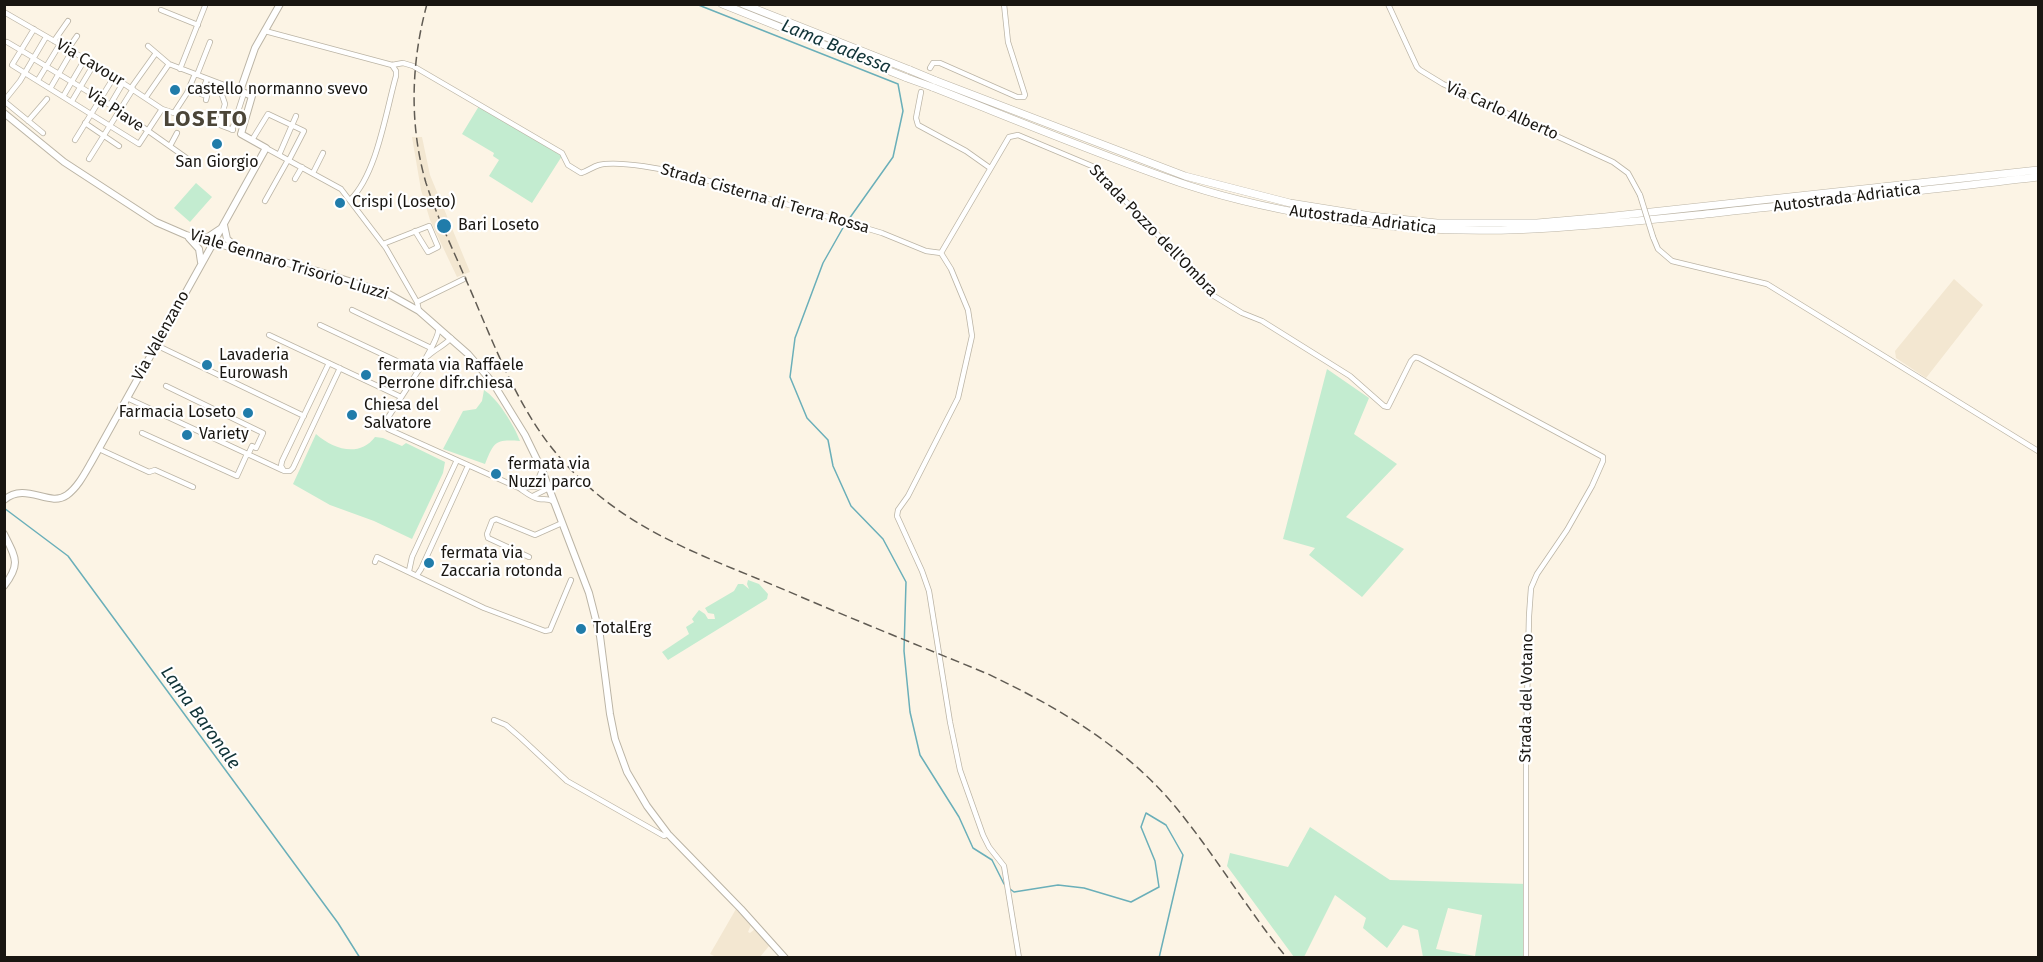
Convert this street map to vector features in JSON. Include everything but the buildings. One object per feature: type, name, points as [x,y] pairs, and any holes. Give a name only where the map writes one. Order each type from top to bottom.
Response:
[{"type":"highway","name":"Autostrada Adriatica","points":[[722,4],[908,74],[1187,185],[1305,214],[1391,226],[1486,231],[1600,225],[2038,179]]},
{"type":"highway","name":"Autostrada Adriatica","points":[[743,4],[908,74]]},
{"type":"highway","name":"Autostrada Adriatica","points":[[933,84],[1196,179],[1237,191],[1332,211],[1437,223],[1525,223],[1605,217],[2038,170]]},
{"type":"highway","points":[[1944,180],[2038,165]]},
{"type":"main road","points":[[266,148],[236,132],[252,96],[242,92],[255,48],[280,4]]},
{"type":"main road","name":"Viale Gennaro Trisorio-Liuzzi","points":[[4,113],[86,178],[156,222],[186,236],[374,288],[419,311],[462,348],[485,373],[504,400],[542,470],[595,610],[610,714],[621,759],[634,785],[668,834],[785,957]]},
{"type":"main road","name":"Via Valenzano","points":[[4,500],[13,494],[28,492],[54,499],[66,496],[75,487],[99,449],[266,148]]},
{"type":"main road","points":[[186,236],[208,237],[224,224]]},
{"type":"main road","points":[[224,224],[227,239],[242,251]]},
{"type":"main road","points":[[186,236],[199,249],[201,265]]},
{"type":"main road","points":[[201,265],[212,251],[218,249],[242,251]]},
{"type":"main road","points":[[4,534],[16,560],[13,575],[4,586]]},
{"type":"street","points":[[930,68],[933,63],[940,63],[1017,98],[1024,97],[1008,42],[1004,4]]},
{"type":"street","name":"Via Carlo Alberto","points":[[1388,4],[1420,70],[1443,84],[1612,162],[1628,173],[1640,195],[1658,249],[1672,261],[1767,284],[2038,452]]},
{"type":"street","points":[[180,69],[205,6]]},
{"type":"street","points":[[161,10],[198,25]]},
{"type":"street","name":"Via Cavour","points":[[4,12],[94,64],[162,109],[174,113],[196,75]]},
{"type":"street","points":[[54,41],[68,21]]},
{"type":"street","points":[[34,29],[12,65],[64,95],[139,144],[162,109]]},
{"type":"street","name":"Strada Cisterna di Terra Rossa","points":[[265,31],[392,65],[406,64],[425,72],[562,153],[568,165],[581,173],[596,165],[606,164],[658,168],[689,175],[882,233],[926,251],[941,253]]},
{"type":"street","points":[[51,87],[77,36]]},
{"type":"street","points":[[43,134],[4,101],[26,73],[46,37]]},
{"type":"street","name":"Via Piave","points":[[7,42],[120,111],[195,164]]},
{"type":"street","points":[[196,75],[210,42]]},
{"type":"street","points":[[38,80],[60,44]]},
{"type":"street","points":[[148,46],[169,64],[242,92],[236,132],[209,121]]},
{"type":"street","points":[[89,159],[156,53]]},
{"type":"street","points":[[64,95],[85,59]]},
{"type":"street","points":[[72,101],[94,64]]},
{"type":"street","points":[[146,97],[169,64]]},
{"type":"street","points":[[350,200],[356,194],[373,162],[396,76],[392,65]]},
{"type":"street","points":[[75,140],[114,77]]},
{"type":"street","points":[[206,100],[207,96],[201,94],[207,79]]},
{"type":"street","points":[[110,105],[123,83]]},
{"type":"street","points":[[921,92],[916,118],[918,125],[966,151],[990,168]]},
{"type":"street","points":[[219,124],[225,104],[222,95]]},
{"type":"street","points":[[28,121],[47,99]]},
{"type":"street","points":[[252,140],[268,114],[304,131],[265,201]]},
{"type":"street","points":[[279,155],[296,116]]},
{"type":"street","points":[[154,121],[161,126]]},
{"type":"street","points":[[86,123],[119,146]]},
{"type":"street","points":[[170,146],[177,133]]},
{"type":"street","name":"Strada Pozzo dell'Ombra","points":[[941,253],[1009,137],[1018,135],[1087,162],[1112,185],[1209,294],[1242,313],[1262,321],[1350,376],[1384,406],[1388,407],[1415,357],[1603,457]]},
{"type":"street","points":[[266,148],[341,189],[383,244],[417,302],[419,311]]},
{"type":"street","points":[[313,173],[323,153]]},
{"type":"street","points":[[295,179],[302,167]]},
{"type":"street","points":[[383,244],[416,231],[429,226],[438,247],[428,252],[416,231]]},
{"type":"street","points":[[422,242],[434,236]]},
{"type":"street","points":[[941,253],[951,268],[969,310],[972,336],[958,398],[908,496],[898,510],[897,516],[929,591],[960,770],[983,835],[1004,866],[1019,957]]},
{"type":"street","points":[[417,302],[464,279]]},
{"type":"street","points":[[352,310],[430,348]]},
{"type":"street","points":[[320,325],[418,370]]},
{"type":"street","points":[[426,358],[439,333],[437,325]]},
{"type":"street","points":[[269,335],[401,397]]},
{"type":"street","points":[[437,337],[451,338],[426,358],[386,421],[386,426],[392,432],[533,496],[548,498],[554,502]]},
{"type":"street","points":[[156,345],[304,416]]},
{"type":"street","points":[[445,345],[462,348]]},
{"type":"street","points":[[284,471],[281,463],[329,363]]},
{"type":"street","points":[[127,398],[288,472],[293,468],[340,368]]},
{"type":"street","points":[[142,433],[237,476],[252,446],[256,448],[262,433],[166,386]]},
{"type":"street","points":[[99,449],[149,472],[155,470],[193,487]]},
{"type":"street","name":"Strada del Votano","points":[[1526,957],[1526,746],[1531,588],[1537,574],[1567,530],[1592,486],[1603,457]]},
{"type":"street","points":[[409,572],[412,557],[457,460]]},
{"type":"street","points":[[417,575],[468,466]]},
{"type":"street","points":[[534,488],[542,470]]},
{"type":"street","points":[[519,488],[534,488],[543,484],[548,486]]},
{"type":"street","points":[[533,496],[548,486]]},
{"type":"street","points":[[529,557],[488,538],[487,534],[492,521],[496,519],[535,535],[562,523]]},
{"type":"street","points":[[375,562],[377,557],[484,608],[545,631],[550,630],[572,580]]},
{"type":"street","points":[[494,720],[506,725],[571,784],[664,836],[668,834]]},
{"type":"shaded area","points":[[412,137],[422,137],[430,175],[470,272],[457,277],[430,220],[421,190]]},
{"type":"shaded area","points":[[1954,279],[1983,305],[1926,378],[1896,358],[1895,351]]},
{"type":"shaded area","points":[[736,909],[751,925],[748,932],[755,929],[769,946],[760,957],[716,957],[710,954]]},
{"type":"green space","points":[[479,106],[562,156],[532,203],[489,176],[499,160],[493,156],[494,153],[462,134]]},
{"type":"green space","points":[[196,183],[212,197],[190,222],[174,208]]},
{"type":"green space","points":[[1327,369],[1369,398],[1354,434],[1397,464],[1346,517],[1404,549],[1362,597],[1309,555],[1315,548],[1283,539]]},
{"type":"green space","points":[[484,390],[505,413],[520,441],[500,442],[493,447],[485,464],[443,449],[463,411],[476,409],[482,401]]},
{"type":"green space","points":[[316,434],[330,444],[346,449],[361,448],[375,437],[383,438],[402,446],[406,443],[445,462],[443,473],[412,539],[374,521],[330,505],[293,484]]},
{"type":"green space","points":[[748,580],[759,584],[768,594],[767,599],[668,660],[662,652],[689,634],[686,627],[694,622],[692,619],[699,610],[708,619],[715,619],[714,614],[708,613],[705,608],[734,591],[738,584],[743,584],[749,589]]},
{"type":"green space","points":[[1310,827],[1390,880],[1527,884],[1527,957],[1423,957],[1418,930],[1403,925],[1387,948],[1363,928],[1366,918],[1335,895],[1304,957],[1294,957],[1227,866],[1230,853],[1288,867]],"holes":[[[1448,908],[1482,915],[1475,956],[1436,949]]]},
{"type":"waterway","name":"Lama Badessa","points":[[696,4],[898,84],[903,111],[893,157],[844,226],[823,263],[795,338],[790,377],[807,418],[828,440],[833,466],[851,506],[883,539],[906,582],[904,651],[910,712],[920,755],[959,817],[973,848],[992,860],[1004,884]]},
{"type":"waterway","name":"Lama Baronale","points":[[4,508],[68,556],[338,923],[360,958]]},
{"type":"waterway","name":"Lama Badessa","points":[[1010,889],[1014,892],[1058,885],[1084,888],[1131,902],[1159,887],[1155,861],[1141,827],[1146,813],[1166,825],[1183,855],[1159,958]]},
{"type":"railway","points":[[427,4],[418,48],[414,94],[417,139],[426,183],[443,228],[511,382],[548,443],[573,472],[599,496],[627,516],[686,548],[988,674],[1088,729],[1133,763],[1173,804],[1287,958]]},
{"type":"place","name":"castello normanno svevo","points":[[175,90]]},
{"type":"place","name":"San Giorgio","points":[[217,144]]},
{"type":"place","name":"Crispi (Loseto)","points":[[340,203]]},
{"type":"place","name":"Bari Loseto","points":[[444,226]]},
{"type":"place","name":"Lavaderia Eurowash","points":[[207,365]]},
{"type":"place","name":"fermata via Raffaele Perrone difr.chiesa","points":[[366,375]]},
{"type":"place","name":"Farmacia Loseto","points":[[248,413]]},
{"type":"place","name":"Chiesa del Salvatore","points":[[352,415]]},
{"type":"place","name":"Variety","points":[[187,435]]},
{"type":"place","name":"fermata via Nuzzi parco","points":[[496,474]]},
{"type":"place","name":"fermata via Zaccaria rotonda","points":[[429,563]]},
{"type":"place","name":"TotalErg","points":[[581,629]]},
{"type":"district","name":"LOSETO","points":[[206,120]]}]
